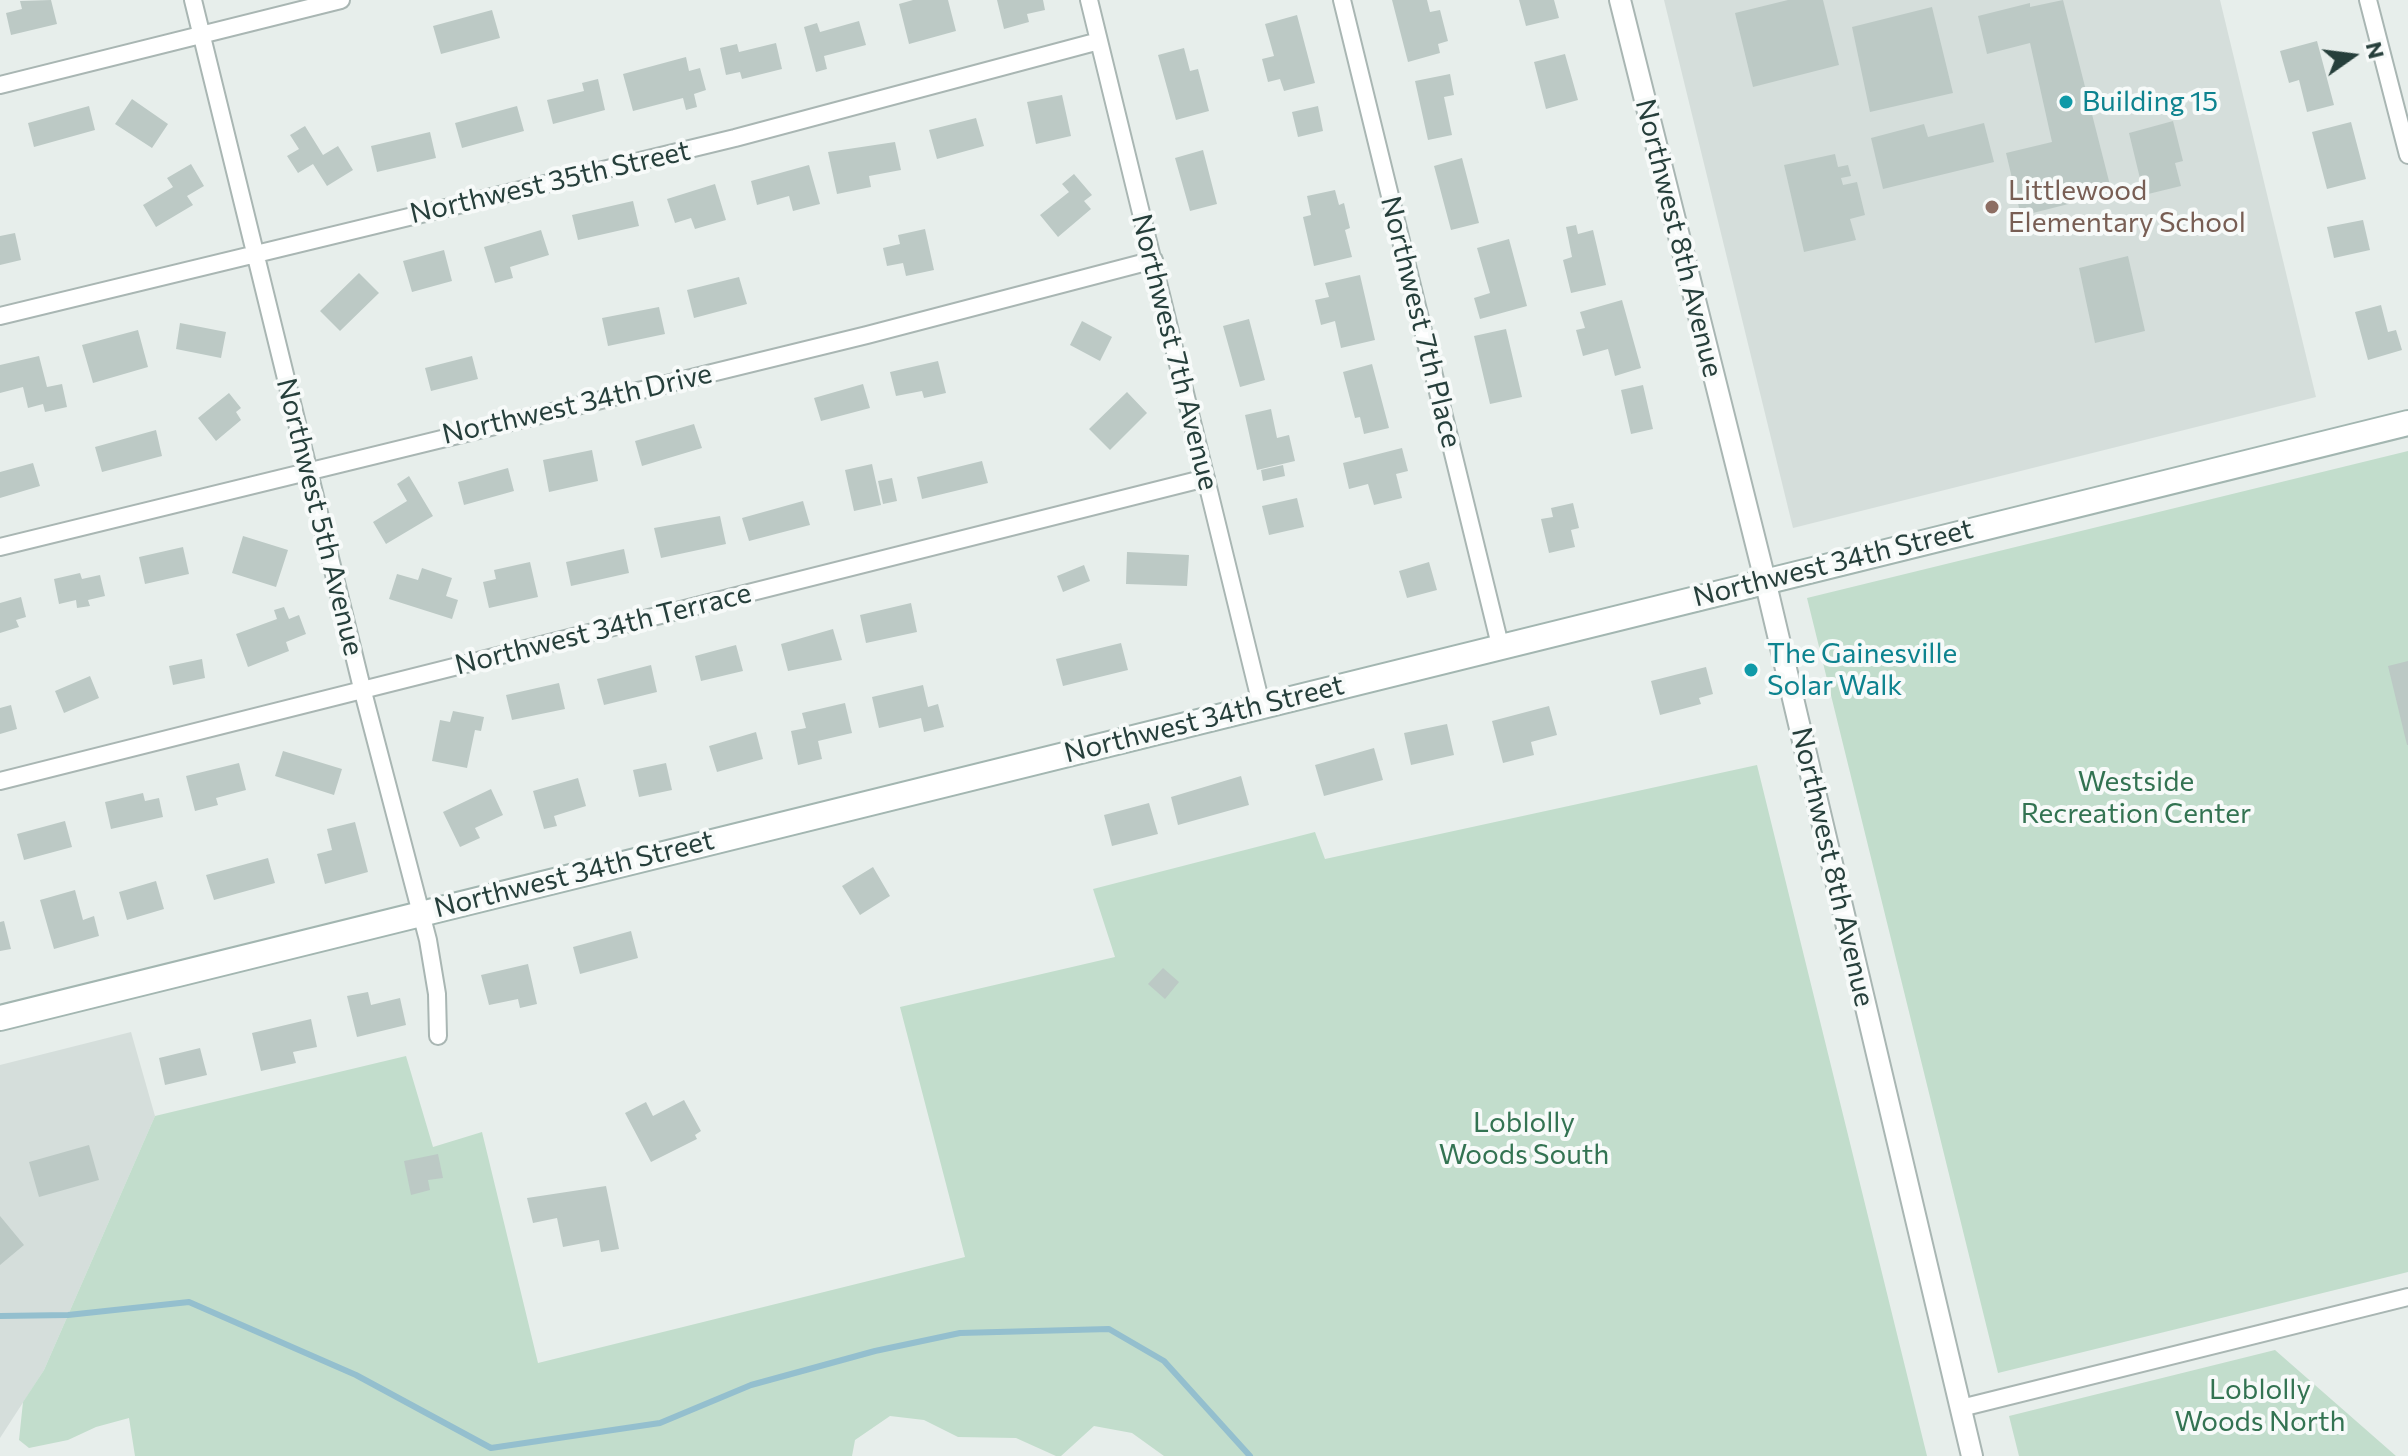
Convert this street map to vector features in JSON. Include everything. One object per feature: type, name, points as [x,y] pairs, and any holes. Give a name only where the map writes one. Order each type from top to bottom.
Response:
[{"type":"main road","name":"Northwest 34th Street","points":[[0,1018],[2408,423]]},
{"type":"street","name":"Northwest 5th Avenue","points":[[193,0],[419,912],[437,994],[438,1036]]},
{"type":"street","points":[[0,85],[341,0]]},
{"type":"street","name":"Northwest 7th Avenue","points":[[1089,0],[1261,704]]},
{"type":"street","name":"Northwest 7th Place","points":[[1342,0],[1500,645]]},
{"type":"street","name":"Northwest 8th Avenue","points":[[1620,0],[1765,580],[1972,1456]]},
{"type":"street","points":[[2368,0],[2407,148]]},
{"type":"street","name":"Northwest 35th Street","points":[[0,316],[735,138],[1099,41]]},
{"type":"street","name":"Northwest 34th Drive","points":[[0,547],[867,335],[1154,260]]},
{"type":"street","name":"Northwest 34th Terrace","points":[[0,781],[1206,478]]},
{"type":"street","points":[[1961,1408],[2408,1297]]},
{"type":"shaded area","name":"Littlewood Elementary School","points":[[1664,0],[2220,0],[2316,397],[1793,528]]},
{"type":"shaded area","points":[[131,1032],[155,1116],[44,1370],[0,1438],[0,1065]]},
{"type":"green space","name":"Westside Recreation Center","points":[[2408,451],[2408,1272],[1998,1373],[1807,598]]},
{"type":"green space","name":"Loblolly Woods South","points":[[1757,765],[1927,1456],[1164,1456],[1132,1433],[1094,1426],[1061,1456],[1056,1456],[1016,1438],[958,1437],[924,1420],[890,1416],[855,1440],[852,1456],[135,1456],[129,1418],[96,1427],[68,1440],[29,1448],[19,1440],[23,1402],[44,1370],[155,1116],[406,1056],[433,1147],[482,1132],[538,1363],[965,1257],[900,1007],[1115,957],[1093,889],[1315,832],[1325,859]]},
{"type":"green space","name":"Loblolly Woods North","points":[[2275,1350],[2396,1456],[2019,1456],[2009,1416]]},
{"type":"building","points":[[51,0],[57,24],[11,35],[6,13],[22,9],[20,1]]},
{"type":"building","points":[[913,0],[948,0],[956,31],[909,44],[899,4]]},
{"type":"building","points":[[997,0],[1043,0],[1045,10],[1027,14],[1029,22],[1004,29]]},
{"type":"building","points":[[1392,0],[1427,0],[1430,12],[1440,10],[1448,41],[1438,44],[1440,53],[1408,62]]},
{"type":"building","points":[[1519,0],[1554,0],[1559,18],[1526,26]]},
{"type":"building","points":[[1788,0],[1823,0],[1839,65],[1753,87],[1735,13]]},
{"type":"building","name":"Building 15","points":[[2063,0],[2112,193],[2021,216],[2006,153],[2052,142],[2030,43],[1987,54],[1978,16],[2030,3],[2030,7]]},
{"type":"building","points":[[1932,7],[1953,93],[1870,112],[1852,27]]},
{"type":"building","points":[[492,10],[500,38],[441,54],[433,26]]},
{"type":"building","points":[[1297,15],[1315,83],[1284,91],[1280,79],[1268,82],[1262,59],[1274,56],[1265,24]]},
{"type":"building","points":[[859,21],[866,45],[824,56],[827,69],[816,72],[804,27],[817,23],[820,32]]},
{"type":"building","points":[[2317,41],[2334,105],[2307,112],[2299,80],[2289,83],[2280,51]]},
{"type":"building","points":[[776,43],[782,69],[742,79],[740,72],[726,75],[720,48],[737,44],[739,52]]},
{"type":"building","points":[[1184,48],[1190,71],[1198,69],[1209,111],[1176,120],[1158,55]]},
{"type":"building","points":[[1565,54],[1578,100],[1546,109],[1534,62]]},
{"type":"building","points":[[686,57],[689,71],[700,68],[706,90],[694,94],[697,107],[686,110],[683,98],[633,111],[623,74]]},
{"type":"building","points":[[1450,74],[1454,95],[1444,97],[1452,135],[1428,140],[1415,81]]},
{"type":"building","points":[[598,79],[605,110],[553,124],[547,100],[584,91],[582,83]]},
{"type":"building","points":[[1062,95],[1071,136],[1036,144],[1027,102]]},
{"type":"building","points":[[132,99],[168,124],[152,148],[115,124]]},
{"type":"building","points":[[89,106],[95,130],[34,147],[28,123]]},
{"type":"building","points":[[517,106],[524,131],[462,148],[455,123]]},
{"type":"building","points":[[1318,106],[1323,131],[1298,137],[1292,112]]},
{"type":"building","points":[[976,118],[984,146],[937,159],[929,130]]},
{"type":"building","points":[[2173,121],[2183,161],[2175,163],[2181,186],[2144,195],[2129,133]]},
{"type":"building","points":[[2351,122],[2366,179],[2327,189],[2312,132]]},
{"type":"building","points":[[1984,123],[1994,162],[1883,189],[1871,138],[1924,124],[1928,137]]},
{"type":"building","points":[[305,126],[323,155],[338,146],[353,170],[327,186],[313,164],[298,173],[287,156],[299,149],[290,135]]},
{"type":"building","points":[[430,132],[436,158],[377,172],[371,146]]},
{"type":"building","points":[[895,142],[901,170],[869,176],[871,187],[837,194],[828,152]]},
{"type":"building","points":[[1203,150],[1217,204],[1190,211],[1175,158]]},
{"type":"building","points":[[1835,154],[1838,167],[1848,165],[1851,176],[1841,178],[1843,185],[1857,182],[1865,215],[1850,219],[1856,240],[1804,252],[1784,165]]},
{"type":"building","points":[[1462,158],[1479,223],[1451,230],[1434,166]]},
{"type":"building","points":[[191,164],[204,186],[187,196],[193,205],[156,227],[143,205],[173,187],[167,178]]},
{"type":"building","points":[[809,165],[820,204],[793,211],[789,196],[757,205],[751,181]]},
{"type":"building","points":[[1074,174],[1092,195],[1084,201],[1091,209],[1058,237],[1040,215],[1069,192],[1062,184]]},
{"type":"building","points":[[715,184],[726,220],[695,229],[691,218],[675,223],[667,199]]},
{"type":"building","points":[[1335,190],[1339,205],[1344,203],[1350,228],[1345,230],[1352,257],[1314,266],[1303,217],[1311,215],[1307,196]]},
{"type":"building","points":[[633,201],[639,226],[578,240],[572,215]]},
{"type":"building","points":[[2363,220],[2370,250],[2334,258],[2327,227]]},
{"type":"building","points":[[1576,225],[1578,234],[1593,230],[1606,285],[1571,293],[1563,260],[1572,257],[1566,227]]},
{"type":"building","points":[[925,229],[934,270],[906,276],[903,263],[887,266],[883,248],[900,244],[898,235]]},
{"type":"building","points":[[541,230],[549,255],[510,267],[513,278],[495,283],[484,247]]},
{"type":"building","points":[[15,233],[21,260],[0,265],[0,236]]},
{"type":"building","points":[[1509,239],[1527,306],[1480,319],[1474,298],[1490,293],[1477,248]]},
{"type":"building","points":[[444,250],[452,281],[412,292],[403,261]]},
{"type":"building","points":[[2128,256],[2145,331],[2095,343],[2079,268]]},
{"type":"building","points":[[359,273],[379,293],[340,331],[320,311]]},
{"type":"building","points":[[1360,275],[1375,340],[1341,348],[1335,321],[1321,325],[1315,300],[1329,297],[1325,283]]},
{"type":"building","points":[[739,277],[747,304],[694,318],[687,290]]},
{"type":"building","points":[[1622,300],[1641,368],[1615,376],[1608,349],[1583,356],[1576,330],[1585,328],[1580,312]]},
{"type":"building","points":[[2381,305],[2388,332],[2396,330],[2402,350],[2368,360],[2355,312]]},
{"type":"building","points":[[659,307],[665,334],[608,346],[602,318]]},
{"type":"building","points":[[1249,319],[1265,380],[1240,387],[1223,326]]},
{"type":"building","points":[[1082,321],[1112,337],[1100,361],[1070,345]]},
{"type":"building","points":[[180,323],[226,332],[221,358],[176,349]]},
{"type":"building","points":[[1506,329],[1522,397],[1490,404],[1474,336]]},
{"type":"building","points":[[138,330],[148,367],[93,383],[82,345]]},
{"type":"building","points":[[39,356],[47,387],[62,384],[67,407],[45,412],[43,404],[28,408],[23,387],[0,393],[0,365]]},
{"type":"building","points":[[472,356],[478,379],[431,391],[425,368]]},
{"type":"building","points":[[938,361],[946,393],[924,398],[922,391],[896,396],[890,372]]},
{"type":"building","points":[[1372,364],[1389,428],[1364,434],[1360,417],[1355,418],[1343,372]]},
{"type":"building","points":[[863,384],[870,408],[821,421],[814,398]]},
{"type":"building","points":[[1643,385],[1653,429],[1631,434],[1621,390]]},
{"type":"building","points":[[1127,392],[1147,413],[1110,450],[1089,429]]},
{"type":"building","points":[[229,393],[241,408],[236,412],[241,420],[216,441],[198,418]]},
{"type":"building","points":[[1271,409],[1277,438],[1289,435],[1295,461],[1257,470],[1245,415]]},
{"type":"building","points":[[694,424],[702,448],[642,466],[635,441]]},
{"type":"building","points":[[156,430],[162,456],[102,472],[95,447]]},
{"type":"building","points":[[1402,448],[1408,471],[1396,474],[1402,498],[1374,505],[1368,484],[1349,489],[1343,463]]},
{"type":"building","points":[[592,450],[598,481],[549,492],[543,460]]},
{"type":"building","points":[[982,461],[988,483],[922,499],[917,477]]},
{"type":"building","points":[[33,463],[40,486],[0,498],[0,472]]},
{"type":"building","points":[[872,464],[881,505],[854,511],[845,470]]},
{"type":"building","points":[[1283,465],[1285,476],[1263,481],[1261,470]]},
{"type":"building","points":[[508,468],[514,491],[464,505],[458,482]]},
{"type":"building","points":[[409,476],[433,516],[386,544],[373,522],[407,501],[397,484]]},
{"type":"building","points":[[892,478],[897,501],[883,504],[878,481]]},
{"type":"building","points":[[1297,498],[1304,527],[1269,535],[1262,506]]},
{"type":"building","points":[[803,501],[810,525],[749,541],[742,518]]},
{"type":"building","points":[[1573,503],[1579,528],[1571,530],[1575,547],[1549,553],[1541,519],[1553,517],[1551,508]]},
{"type":"building","points":[[720,516],[726,544],[661,558],[654,528]]},
{"type":"building","points":[[243,536],[288,550],[276,587],[232,573]]},
{"type":"building","points":[[183,547],[189,574],[145,584],[139,557]]},
{"type":"building","points":[[624,549],[629,573],[571,586],[566,562]]},
{"type":"building","points":[[1127,552],[1189,555],[1187,586],[1126,584]]},
{"type":"building","points":[[530,562],[538,597],[489,608],[483,582],[496,579],[494,570]]},
{"type":"building","points":[[1429,562],[1437,590],[1407,598],[1399,571]]},
{"type":"building","points":[[1084,565],[1090,581],[1063,592],[1057,576]]},
{"type":"building","points":[[422,568],[452,578],[446,596],[458,600],[452,619],[389,599],[397,574],[418,580]]},
{"type":"building","points":[[80,573],[82,579],[100,575],[105,596],[88,600],[90,606],[77,608],[76,600],[59,604],[54,579]]},
{"type":"building","points":[[21,597],[26,617],[16,620],[19,627],[0,633],[0,603]]},
{"type":"building","points":[[911,603],[917,632],[866,643],[860,615]]},
{"type":"building","points":[[284,607],[289,619],[299,615],[306,634],[286,642],[289,651],[248,667],[236,634],[277,619],[274,610]]},
{"type":"building","points":[[833,629],[842,660],[788,671],[781,644]]},
{"type":"building","points":[[1121,643],[1128,670],[1063,686],[1056,659]]},
{"type":"building","points":[[736,645],[743,671],[701,681],[695,656]]},
{"type":"building","points":[[202,659],[205,678],[173,685],[169,666]]},
{"type":"building","points":[[2408,661],[2408,745],[2407,745],[2388,666]]},
{"type":"building","points":[[651,665],[657,692],[604,705],[597,679]]},
{"type":"building","points":[[1706,667],[1713,694],[1699,698],[1701,704],[1660,715],[1651,681]]},
{"type":"building","points":[[90,676],[99,698],[64,713],[55,691]]},
{"type":"building","points":[[559,683],[565,709],[512,720],[506,695]]},
{"type":"building","points":[[923,685],[928,707],[938,704],[944,727],[924,732],[921,718],[879,728],[872,697]]},
{"type":"building","points":[[845,703],[852,733],[818,741],[822,759],[798,765],[791,731],[806,728],[802,713]]},
{"type":"building","points":[[11,705],[17,729],[0,734],[0,708]]},
{"type":"building","points":[[1549,706],[1557,735],[1531,742],[1534,755],[1503,763],[1492,721]]},
{"type":"building","points":[[453,711],[484,717],[481,731],[475,730],[467,768],[432,761],[440,720],[450,722]]},
{"type":"building","points":[[1447,724],[1454,755],[1411,765],[1404,733]]},
{"type":"building","points":[[756,732],[763,759],[717,772],[709,746]]},
{"type":"building","points":[[1374,748],[1383,780],[1324,796],[1315,765]]},
{"type":"building","points":[[283,751],[342,769],[334,795],[275,776]]},
{"type":"building","points":[[239,763],[246,790],[216,798],[218,805],[195,811],[186,776]]},
{"type":"building","points":[[666,763],[672,790],[639,797],[633,770]]},
{"type":"building","points":[[1241,776],[1249,805],[1178,825],[1171,797]]},
{"type":"building","points":[[578,778],[586,806],[554,816],[557,826],[544,829],[533,791]]},
{"type":"building","points":[[491,789],[503,815],[475,828],[480,838],[460,847],[443,812]]},
{"type":"building","points":[[143,793],[145,801],[159,798],[163,817],[111,829],[105,802]]},
{"type":"building","points":[[1149,803],[1158,834],[1112,846],[1104,815]]},
{"type":"building","points":[[65,821],[72,847],[24,860],[17,834]]},
{"type":"building","points":[[355,822],[368,872],[325,884],[317,854],[332,850],[327,829]]},
{"type":"building","points":[[268,858],[275,883],[214,900],[206,875]]},
{"type":"building","points":[[873,867],[890,896],[860,915],[842,886]]},
{"type":"building","points":[[156,881],[164,909],[127,920],[119,892]]},
{"type":"building","points":[[75,890],[83,920],[94,916],[99,936],[54,949],[40,900]]},
{"type":"building","points":[[4,921],[11,949],[0,951],[0,922]]},
{"type":"building","points":[[631,931],[638,958],[580,974],[573,947]]},
{"type":"building","points":[[528,964],[537,1004],[520,1008],[518,999],[489,1005],[481,975]]},
{"type":"building","points":[[1163,968],[1179,982],[1165,999],[1148,984]]},
{"type":"building","points":[[368,992],[371,1005],[400,998],[406,1025],[357,1037],[347,996]]},
{"type":"building","points":[[311,1019],[317,1047],[293,1052],[296,1063],[261,1071],[252,1033]]},
{"type":"building","points":[[200,1048],[207,1075],[165,1085],[159,1058]]},
{"type":"building","points":[[684,1100],[701,1131],[695,1135],[697,1139],[651,1162],[625,1113],[646,1102],[653,1116]]},
{"type":"building","points":[[89,1145],[99,1180],[39,1197],[29,1162]]},
{"type":"building","points":[[438,1154],[443,1178],[428,1180],[430,1190],[411,1195],[404,1161]]},
{"type":"building","points":[[606,1186],[619,1249],[601,1252],[599,1240],[563,1247],[557,1218],[533,1223],[527,1198]]},
{"type":"building","points":[[0,1216],[24,1245],[0,1265]]},
{"type":"waterway","points":[[0,1316],[68,1315],[189,1302],[356,1375],[491,1448],[660,1423],[751,1385],[875,1351],[960,1333],[1109,1329],[1164,1361],[1250,1456]]},
{"type":"place","name":"Building 15","points":[[2066,102]]},
{"type":"place","name":"Littlewood Elementary School","points":[[1992,207]]},
{"type":"place","name":"The Gainesville Solar Walk","points":[[1751,670]]}]
